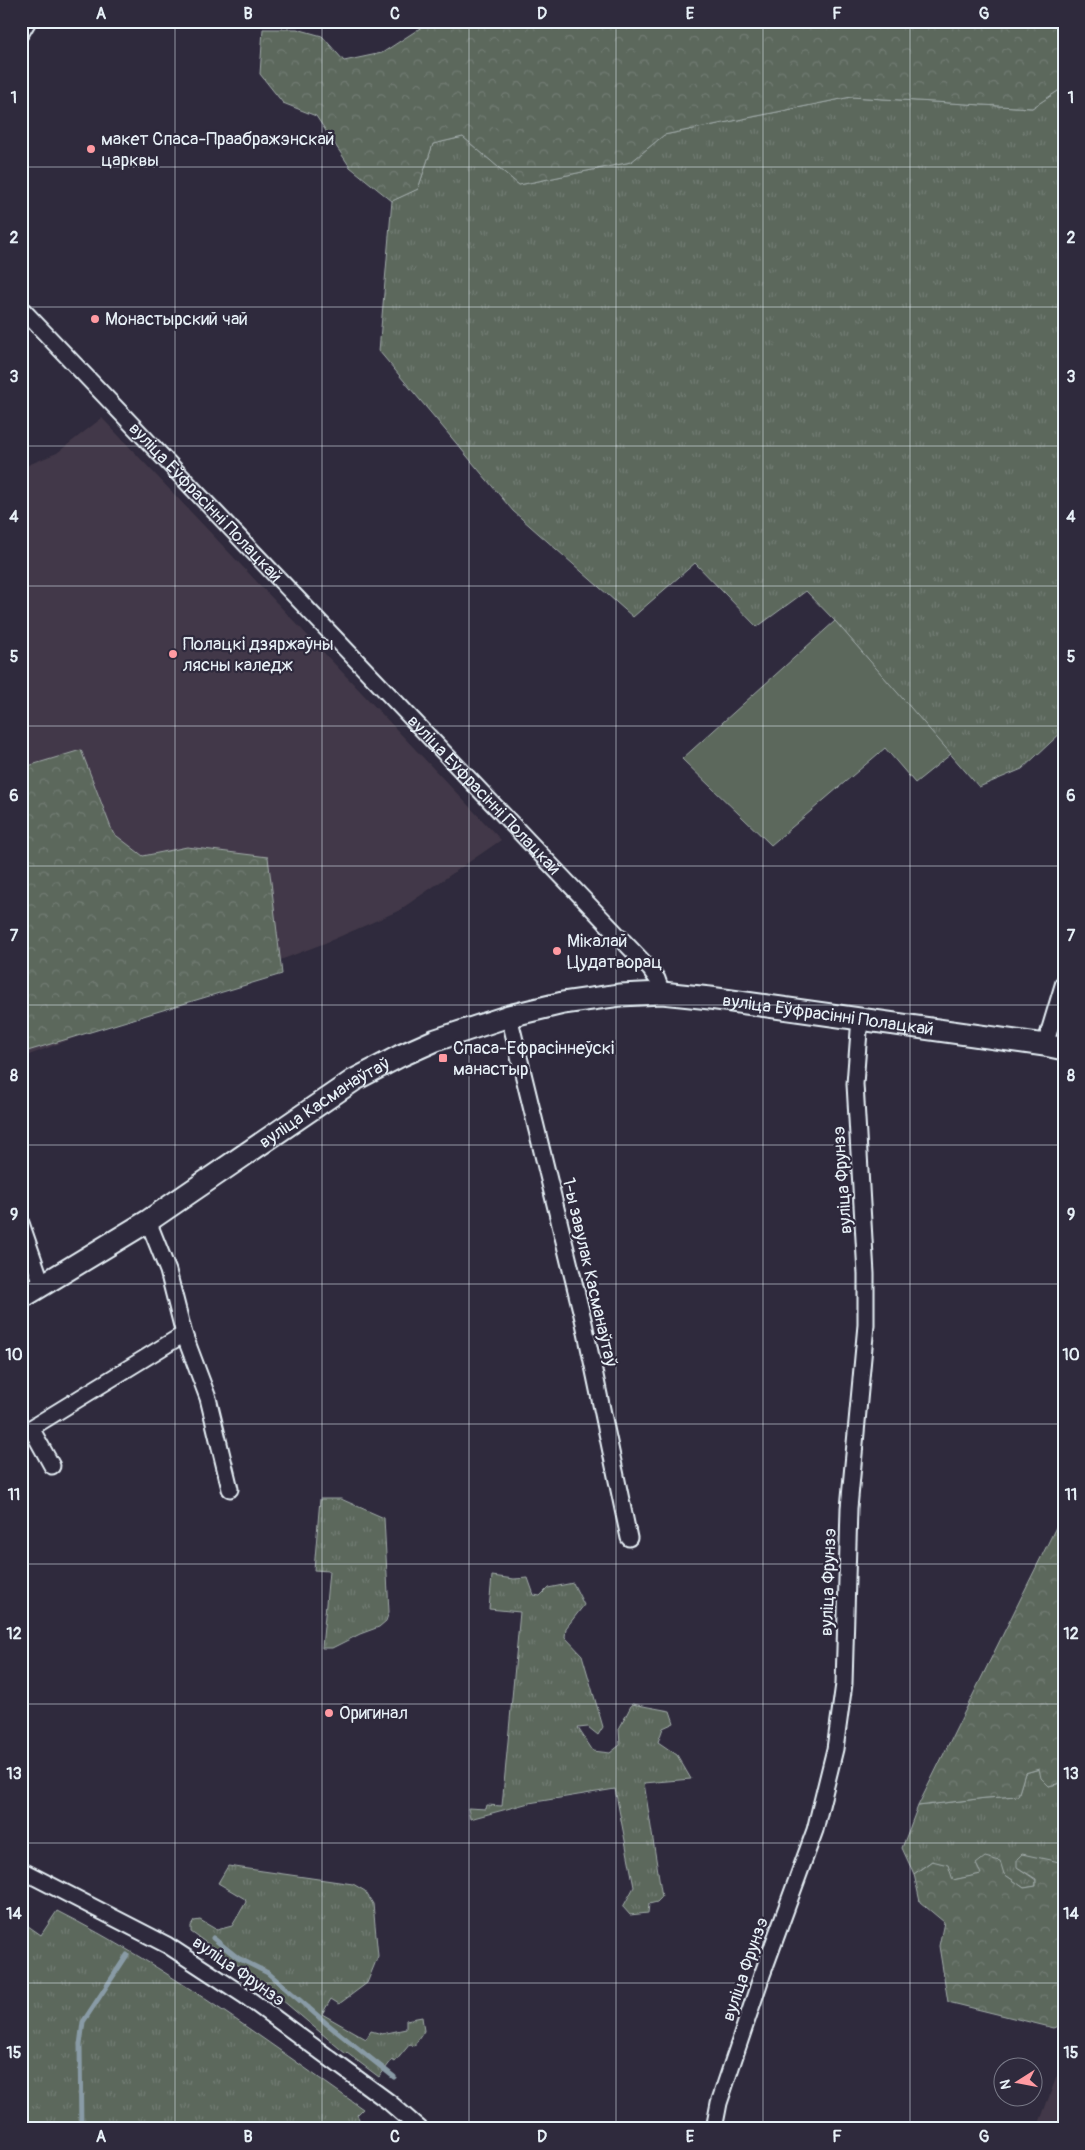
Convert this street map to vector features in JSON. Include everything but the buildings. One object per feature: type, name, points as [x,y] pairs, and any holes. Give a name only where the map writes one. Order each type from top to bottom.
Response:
[{"type":"main road","name":"вуліца Касманаўтаў","points":[[21,1298],[148,1221],[354,1080],[400,1056],[436,1040],[509,1016],[563,1003],[620,995],[662,993]]},
{"type":"main road","name":"вуліца Еўфрасінні Полацкай","points":[[662,993],[860,1018],[1054,1047]]},
{"type":"street","points":[[21,33],[28,21]]},
{"type":"street","name":"вуліца Еўфрасінні Полацкай","points":[[21,308],[650,969],[657,979],[662,993]]},
{"type":"street","points":[[1054,1047],[1064,982]]},
{"type":"street","name":"1-ы завулак Касманаўтаў","points":[[509,1016],[584,1323],[630,1538]]},
{"type":"street","name":"вуліца Фрунзэ","points":[[714,2129],[719,2103],[762,1975],[815,1830],[836,1740],[844,1684],[848,1508],[866,1325],[866,1274],[855,1084],[860,1018]]},
{"type":"street","points":[[148,1221],[168,1271],[184,1334],[208,1398],[230,1489]]},
{"type":"street","points":[[21,1223],[42,1284]]},
{"type":"street","points":[[52,1466],[31,1428],[184,1334]]},
{"type":"street","name":"вуліца Фрунзэ","points":[[21,1870],[167,1945],[245,1996],[389,2102],[420,2129]]},
{"type":"shaded area","name":"Полацкі дзяржаўны лясны каледж","points":[[102,418],[501,840],[398,911],[325,943],[21,1058],[21,468],[57,453]]},
{"type":"shaded area","points":[[1064,2057],[1064,2129],[1037,2129]]},
{"type":"green space","points":[[431,21],[697,21],[702,26],[743,28],[755,21],[1064,21],[1064,87],[1032,108],[851,97],[664,135],[631,162],[519,185],[463,137],[433,144],[418,189],[392,201],[350,167],[316,116],[283,103],[260,74],[263,29],[297,29],[322,36],[344,61],[382,53]]},
{"type":"green space","points":[[1064,87],[1064,730],[1022,769],[979,787],[835,621],[806,591],[757,627],[695,563],[633,617],[513,511],[379,351],[392,201],[418,189],[433,144],[463,137],[519,185],[631,162],[664,135],[851,97],[1032,108]]},
{"type":"green space","points":[[835,621],[951,754],[915,783],[885,748],[771,845],[682,759]]},
{"type":"green space","points":[[21,738],[28,766],[81,750],[113,833],[143,856],[187,847],[268,857],[282,974],[21,1053]]},
{"type":"green space","points":[[320,1499],[341,1499],[384,1518],[389,1612],[386,1621],[379,1627],[332,1648],[322,1648],[329,1571],[314,1570]]},
{"type":"green space","points":[[1064,1511],[1064,1782],[1049,1786],[1041,1778],[1039,1769],[1025,1773],[1018,1796],[918,1806]]},
{"type":"green space","points":[[492,1576],[514,1579],[528,1578],[534,1595],[540,1596],[548,1588],[573,1583],[584,1605],[566,1628],[565,1637],[582,1655],[603,1727],[598,1735],[588,1727],[578,1728],[593,1751],[610,1753],[620,1745],[619,1729],[632,1704],[670,1711],[674,1723],[663,1728],[658,1742],[677,1755],[691,1779],[644,1783],[662,1897],[657,1902],[649,1904],[648,1913],[630,1915],[623,1907],[634,1887],[615,1789],[529,1803],[470,1819],[468,1808],[486,1809],[487,1805],[502,1806],[520,1612],[489,1609]]},
{"type":"green space","points":[[1040,1769],[1049,1786],[1064,1782],[1064,1863],[1017,1867],[1036,1880],[1036,1886],[1024,1888],[1004,1874],[976,1864],[982,1874],[953,1880],[932,1861],[914,1874],[902,1848],[918,1806],[1018,1796],[1025,1773]]},
{"type":"green space","points":[[1022,1854],[1064,1863],[1064,2024],[1054,2028],[948,2002],[939,1946],[944,1922],[920,1902],[914,1874],[932,1861],[948,1865],[953,1880],[981,1874],[976,1864],[985,1857],[1000,1861],[1004,1874],[1024,1888],[1036,1886],[1036,1879],[1017,1867],[1017,1859]]},
{"type":"green space","points":[[228,1866],[353,1884],[365,1891],[373,1904],[378,1956],[367,1983],[339,2004],[331,1999],[322,2014],[366,2039],[371,2031],[382,2034],[406,2029],[406,2020],[422,2017],[424,2031],[414,2046],[410,2044],[395,2062],[392,2060],[379,2077],[346,2054],[256,1978],[191,1932],[191,1926],[194,1921],[200,1920],[217,1930],[232,1926],[246,1902],[245,1899],[218,1883]]},
{"type":"green space","points":[[57,1911],[137,1955],[175,1979],[363,2109],[357,2115],[364,2129],[21,2129],[21,1921],[41,1935]]},
{"type":"waterway","points":[[213,1938],[238,1958],[268,1973],[326,2023],[394,2077]]},
{"type":"waterway","points":[[81,2129],[80,2045],[83,2022],[127,1955]]},
{"type":"place","name":"макет Спаса-Праабражэнскай царквы","points":[[91,149]]},
{"type":"place","name":"Монастырский чай","points":[[95,319]]},
{"type":"place","name":"Полацкі дзяржаўны лясны каледж","points":[[173,654]]},
{"type":"place","name":"Мікалай Цудатворац","points":[[557,951]]},
{"type":"place","name":"Спаса-Ефрасіннеўскі манастыр","points":[[443,1058]]},
{"type":"place","name":"Оригинал","points":[[329,1713]]}]
